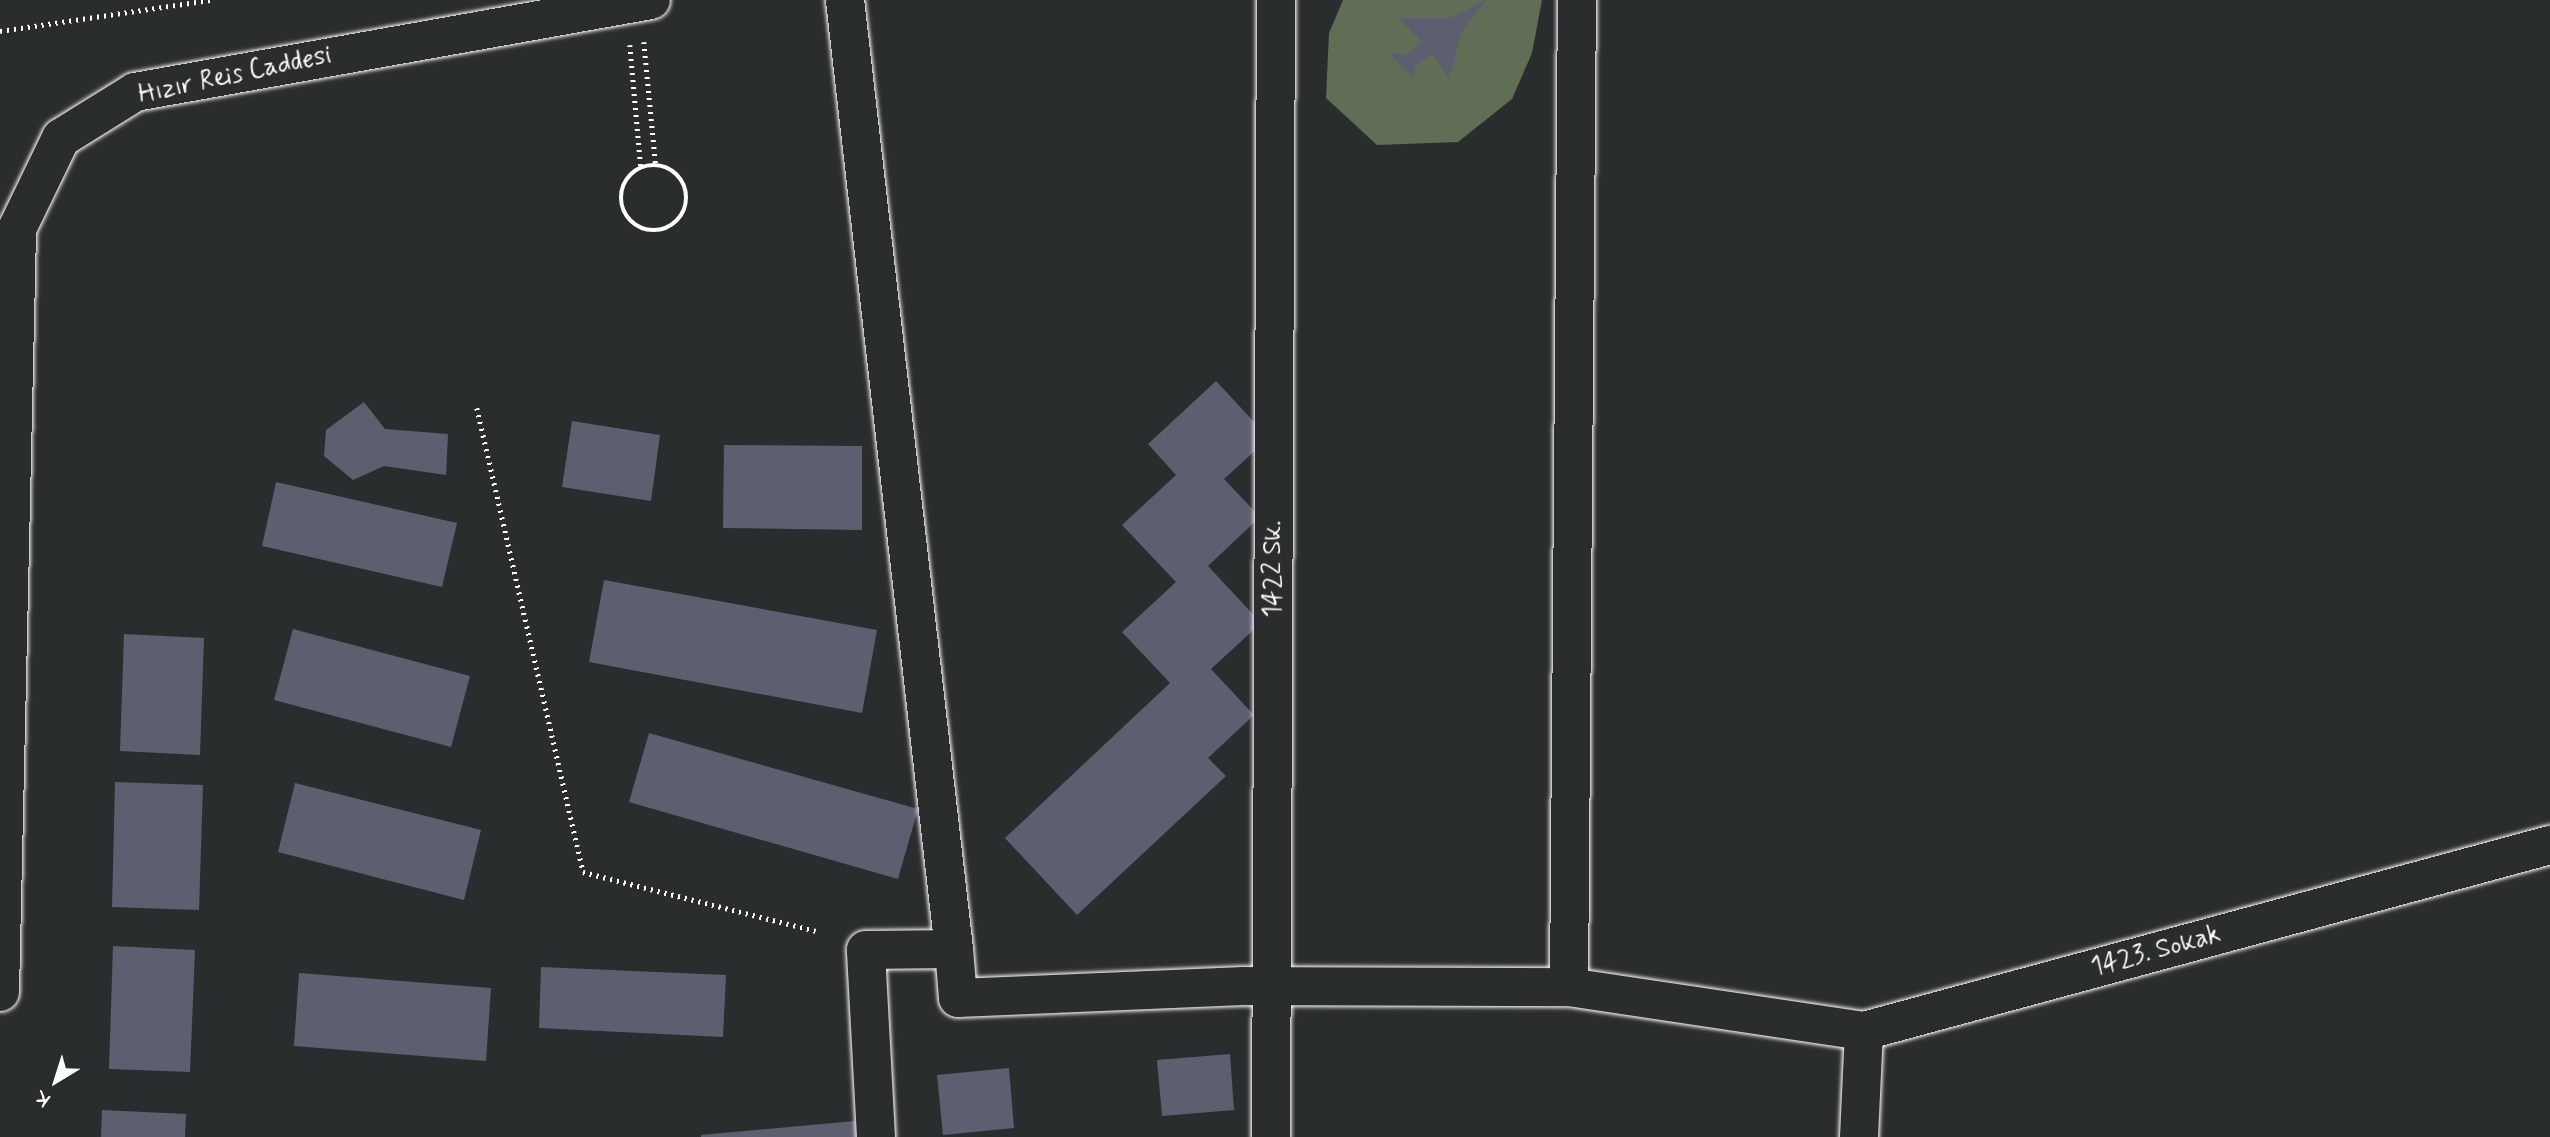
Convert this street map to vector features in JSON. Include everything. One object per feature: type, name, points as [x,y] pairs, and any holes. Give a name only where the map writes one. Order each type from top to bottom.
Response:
[{"type":"street","points":[[845,0],[958,998],[1272,989],[1569,987],[1864,1031],[1859,1137]]},
{"type":"street","name":"1422 Sk.","points":[[1271,1137],[1276,0]]},
{"type":"street","points":[[1569,987],[1577,0]]},
{"type":"street","name":"Hızır Reis Caddesi","points":[[0,992],[17,229],[61,138],[135,92],[641,19]]},
{"type":"street","name":"1423. Sokak","points":[[1864,1031],[2550,845]]},
{"type":"street","points":[[876,1137],[866,950],[954,949]]},
{"type":"path","points":[[0,31],[210,0]]},
{"type":"path","points":[[641,19],[656,166]]},
{"type":"path","points":[[641,19],[641,168]]},
{"type":"path","points":[[656,166],[681,178],[687,198],[680,218],[663,229],[632,222],[621,202],[625,181],[641,168],[656,166]]},
{"type":"path","points":[[477,408],[583,872],[816,931]]},
{"type":"green space","points":[[1343,0],[1542,0],[1532,53],[1512,99],[1458,142],[1377,145],[1326,98],[1329,33]]},
{"type":"building","points":[[1486,0],[1461,33],[1449,79],[1433,54],[1415,66],[1414,79],[1389,53],[1407,55],[1422,42],[1398,18],[1450,18]]},
{"type":"building","points":[[1216,381],[1269,438],[1224,479],[1260,517],[1208,566],[1261,623],[1211,669],[1254,715],[1208,758],[1226,776],[1077,915],[1005,838],[1170,683],[1122,632],[1176,582],[1122,525],[1176,475],[1148,444]]},
{"type":"building","points":[[364,402],[385,429],[448,434],[446,475],[384,466],[353,480],[324,456],[326,430]]},
{"type":"building","points":[[572,421],[660,435],[651,501],[562,487]]},
{"type":"building","points":[[724,445],[862,446],[862,530],[723,528]]},
{"type":"building","points":[[276,482],[457,523],[442,587],[262,546]]},
{"type":"building","points":[[604,580],[877,630],[862,713],[589,662]]},
{"type":"building","points":[[293,629],[470,676],[451,747],[274,700]]},
{"type":"building","points":[[124,634],[204,638],[200,755],[120,751]]},
{"type":"building","points":[[649,733],[918,809],[898,879],[629,802]]},
{"type":"building","points":[[115,782],[203,785],[199,910],[112,907]]},
{"type":"building","points":[[295,783],[481,830],[464,900],[278,852]]},
{"type":"building","points":[[113,946],[195,950],[190,1072],[109,1069]]},
{"type":"building","points":[[541,967],[726,975],[723,1037],[539,1028]]},
{"type":"building","points":[[299,973],[491,988],[486,1061],[294,1046]]},
{"type":"building","points":[[1230,1054],[1234,1110],[1162,1116],[1157,1060]]},
{"type":"building","points":[[1009,1068],[1014,1128],[943,1135],[937,1075]]},
{"type":"building","points":[[102,1110],[186,1114],[185,1137],[101,1137]]},
{"type":"building","points":[[855,1121],[856,1137],[701,1137],[701,1135]]}]
